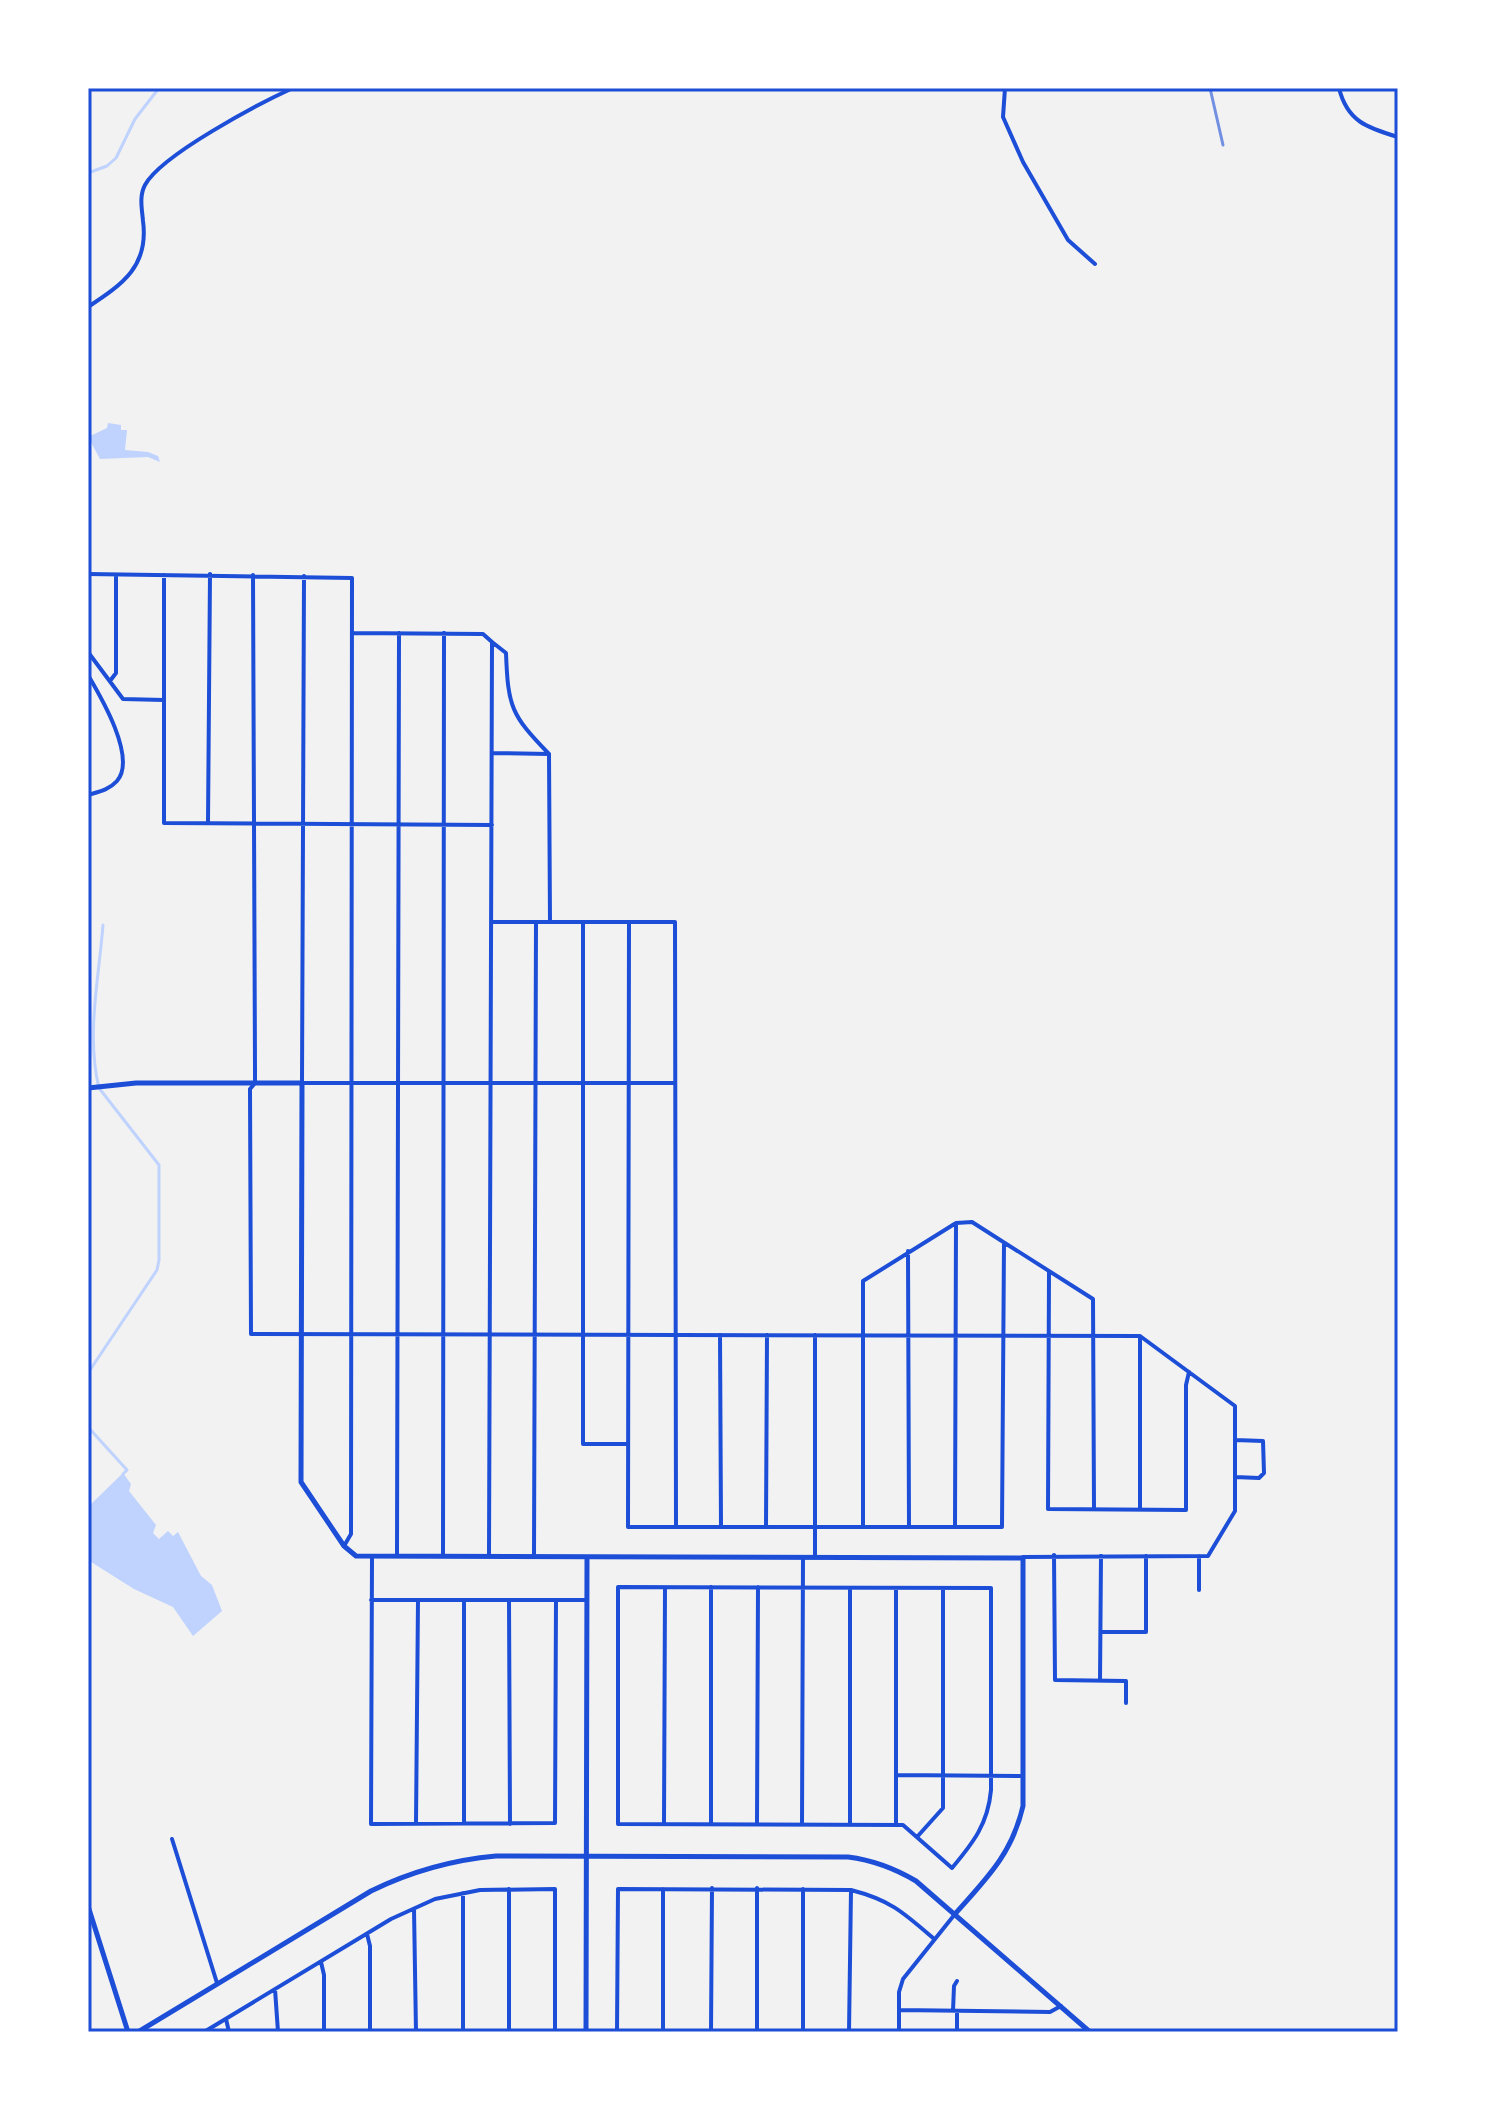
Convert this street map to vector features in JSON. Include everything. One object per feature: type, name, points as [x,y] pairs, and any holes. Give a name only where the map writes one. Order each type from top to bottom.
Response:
[{"type":"street","points":[[88,307],[120,284],[143,251],[146,240],[142,193],[153,173],[245,110],[293,88]]},
{"type":"street","points":[[1005,88],[1003,117],[1023,162],[1072,246],[1095,264]]},
{"type":"street","points":[[1339,88],[1343,106],[1350,115],[1398,137]]},
{"type":"street","points":[[88,574],[352,578],[351,1534],[344,1546]]},
{"type":"street","points":[[208,823],[210,574]]},
{"type":"street","points":[[110,681],[116,673],[116,575]]},
{"type":"street","points":[[164,575],[164,823],[492,825]]},
{"type":"street","points":[[253,575],[255,1083],[250,1089],[251,1334],[301,1335],[1140,1336],[1235,1406],[1235,1511],[1208,1556],[372,1557],[356,1556],[344,1546],[301,1482],[301,1335],[302,1083],[305,824],[304,576]]},
{"type":"street","points":[[352,633],[483,634],[506,653],[508,687],[521,725],[549,754],[550,922]]},
{"type":"street","points":[[397,1556],[399,633]]},
{"type":"street","points":[[443,1556],[444,633]]},
{"type":"street","points":[[489,1556],[492,642]]},
{"type":"street","points":[[88,652],[123,699],[164,700]]},
{"type":"street","points":[[88,675],[107,708],[124,767],[118,781],[107,789],[88,795]]},
{"type":"street","points":[[492,753],[549,754]]},
{"type":"street","points":[[492,922],[675,922],[676,1526]]},
{"type":"street","points":[[534,1557],[536,922]]},
{"type":"street","points":[[583,922],[583,1444],[628,1444]]},
{"type":"street","points":[[629,922],[628,1527],[1002,1527],[1004,1243]]},
{"type":"street","points":[[89,1087],[136,1083],[675,1083]]},
{"type":"street","points":[[863,1527],[863,1281],[956,1223],[972,1222],[1093,1299],[1094,1509]]},
{"type":"street","points":[[955,1527],[956,1223]]},
{"type":"street","points":[[908,1251],[909,1527]]},
{"type":"street","points":[[1049,1272],[1048,1509],[1186,1510],[1186,1385],[1189,1372]]},
{"type":"street","points":[[720,1335],[721,1526]]},
{"type":"street","points":[[766,1527],[767,1335]]},
{"type":"street","points":[[815,1335],[815,1557]]},
{"type":"street","points":[[1140,1336],[1140,1509]]},
{"type":"street","points":[[1235,1440],[1263,1441],[1264,1473],[1259,1478],[1235,1477]]},
{"type":"street","points":[[1054,1555],[1055,1680],[1126,1681],[1126,1703]]},
{"type":"street","points":[[1100,1681],[1101,1556]]},
{"type":"street","points":[[1101,1632],[1146,1632],[1146,1556]]},
{"type":"street","points":[[1199,1556],[1199,1590]]},
{"type":"street","points":[[372,1557],[371,1824],[555,1823],[556,1600]]},
{"type":"street","points":[[586,2032],[587,1557]]},
{"type":"street","points":[[802,1824],[803,1557]]},
{"type":"street","points":[[899,2032],[903,1979],[933,1938],[999,1864],[1011,1846],[1023,1806],[1023,1558]]},
{"type":"street","points":[[618,1587],[804,1588],[991,1588],[990,1808],[978,1838],[952,1868],[903,1825],[896,1824],[618,1824],[618,1587]]},
{"type":"street","points":[[711,1587],[711,1824]]},
{"type":"street","points":[[757,1824],[758,1587]]},
{"type":"street","points":[[664,1823],[665,1588]]},
{"type":"street","points":[[850,1588],[850,1824]]},
{"type":"street","points":[[896,1588],[896,1824]]},
{"type":"street","points":[[917,1837],[943,1808],[943,1588]]},
{"type":"street","points":[[371,1600],[586,1600]]},
{"type":"street","points":[[416,1823],[418,1600]]},
{"type":"street","points":[[464,1600],[464,1823]]},
{"type":"street","points":[[509,1600],[510,1824]]},
{"type":"street","points":[[896,1775],[1023,1776]]},
{"type":"street","points":[[172,1839],[217,1983]]},
{"type":"street","points":[[138,2032],[400,1877],[464,1859],[496,1856],[862,1859],[902,1872],[1090,2032]]},
{"type":"street","points":[[711,2032],[712,1888]]},
{"type":"street","points":[[757,1888],[757,2032]]},
{"type":"street","points":[[509,1889],[509,2032]]},
{"type":"street","points":[[204,2032],[367,1934],[435,1899],[509,1889],[555,1889],[555,2032]]},
{"type":"street","points":[[617,2032],[618,1889],[851,1890],[896,1906],[933,1938]]},
{"type":"street","points":[[663,1889],[663,2032]]},
{"type":"street","points":[[803,1889],[803,2032]]},
{"type":"street","points":[[849,2032],[851,1890]]},
{"type":"street","points":[[463,1893],[463,2032]]},
{"type":"street","points":[[88,1906],[128,2032]]},
{"type":"street","points":[[414,1909],[416,2032]]},
{"type":"street","points":[[367,1934],[370,1946],[370,2032]]},
{"type":"street","points":[[321,1962],[324,1975],[324,2032]]},
{"type":"street","points":[[957,1981],[954,1986],[957,2032]]},
{"type":"street","points":[[275,1989],[278,2032]]},
{"type":"street","points":[[899,2010],[1050,2012],[1061,2006]]},
{"type":"street","points":[[226,2019],[229,2032]]},
{"type":"water","points":[[108,423],[121,425],[121,430],[127,430],[125,450],[148,452],[158,456],[160,462],[148,457],[100,459],[88,437],[107,428]]},
{"type":"water","points":[[123,1473],[131,1484],[129,1491],[156,1525],[153,1533],[159,1539],[168,1531],[173,1536],[178,1532],[201,1576],[212,1585],[222,1611],[193,1636],[173,1607],[134,1589],[88,1560],[88,1507]]},
{"type":"waterway","points":[[88,173],[107,166],[116,158],[135,119],[159,88]]},
{"type":"waterway","points":[[88,1373],[157,1270],[159,1260],[159,1165],[99,1088],[95,1068],[93,1027],[103,925]]},
{"type":"waterway","points":[[88,1427],[127,1470],[123,1474]]},
{"type":"railway","points":[[1210,88],[1223,145]]}]
